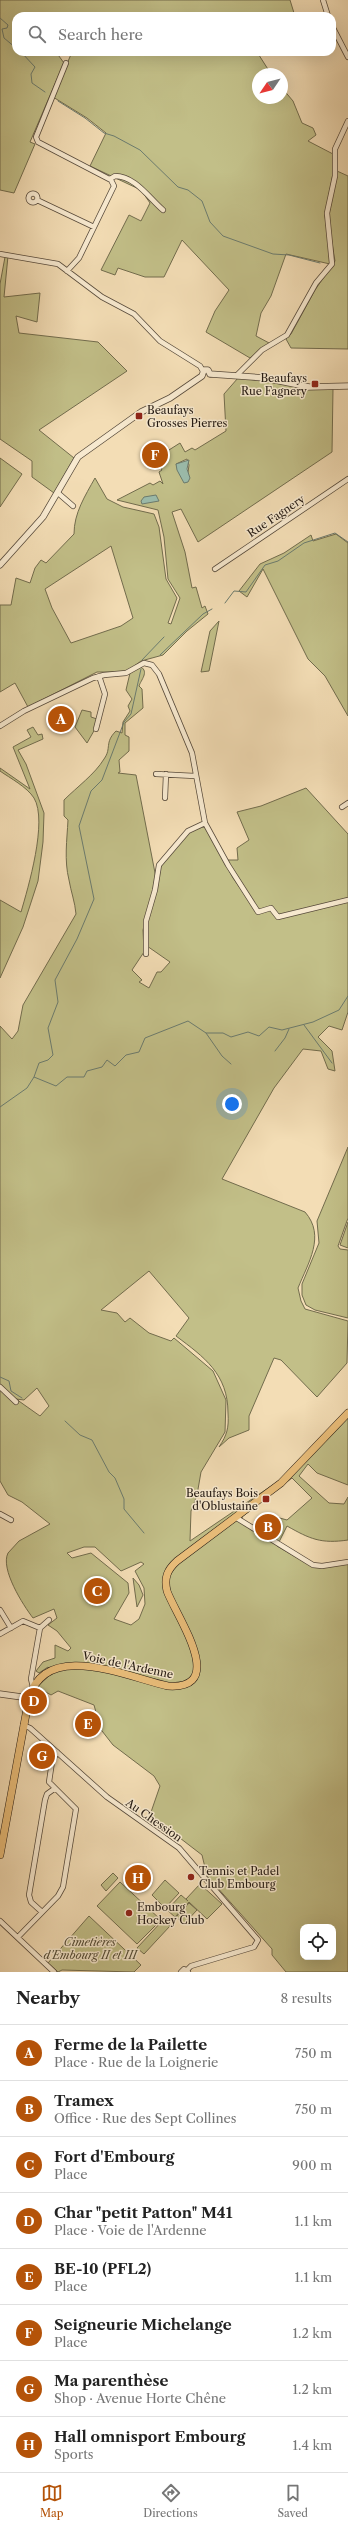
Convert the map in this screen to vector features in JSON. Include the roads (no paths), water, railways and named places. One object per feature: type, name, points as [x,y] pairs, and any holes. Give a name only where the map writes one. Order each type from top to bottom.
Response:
[{"type":"main road","name":"Voie de l'Ardenne","points":[[0,1855],[23,1725],[33,1687],[45,1672],[66,1665],[90,1667],[168,1686],[184,1686],[190,1683],[197,1673],[196,1658],[166,1591],[166,1574],[177,1561],[281,1483],[348,1413]]},
{"type":"street","points":[[323,0],[327,12]]},
{"type":"street","points":[[336,34],[348,57]]},
{"type":"street","points":[[66,63],[36,137],[38,142],[110,179],[114,186],[79,258],[67,271]]},
{"type":"street","points":[[237,375],[256,355],[288,335],[316,283],[332,264],[327,213],[334,176],[335,149],[348,122]]},
{"type":"street","points":[[110,179],[115,176],[127,179],[144,191],[163,210]]},
{"type":"street","points":[[37,200],[94,227]]},
{"type":"street","points":[[0,254],[51,262],[67,271],[102,297],[134,314],[160,341],[200,366],[202,373]]},
{"type":"street","points":[[0,565],[43,517],[58,493],[71,465],[85,451],[141,412],[170,398],[202,373],[208,370],[210,374],[265,378],[309,387],[348,386]]},
{"type":"street","name":"Rue Fagnery","points":[[215,569],[348,479]]},
{"type":"street","points":[[58,493],[73,506]]},
{"type":"street","points":[[0,726],[24,711],[99,676],[126,673],[144,663],[152,665],[156,669],[189,746],[205,823],[228,865],[258,912],[271,908],[278,917],[348,900]]},
{"type":"street","points":[[96,729],[104,694],[99,676]]},
{"type":"street","points":[[156,774],[195,776]]},
{"type":"street","points":[[165,798],[166,774]]},
{"type":"street","points":[[342,807],[348,803]]},
{"type":"street","points":[[146,954],[146,922],[155,890],[159,865],[188,831],[205,823]]},
{"type":"street","points":[[0,1388],[16,1402]]},
{"type":"street","points":[[1,1517],[11,1520]]},
{"type":"street","points":[[235,1517],[313,1565],[322,1566],[348,1562]]},
{"type":"street","points":[[0,1610],[11,1628]]},
{"type":"street","points":[[33,1687],[31,1679],[40,1628],[49,1620]]},
{"type":"street","points":[[0,1634],[23,1621],[40,1628]]},
{"type":"street","points":[[0,1694],[29,1698]]},
{"type":"street","name":"Au Chession","points":[[23,1725],[57,1752],[107,1797],[179,1848],[256,1936],[257,1943],[251,1948],[191,1966],[188,1971]]},
{"type":"street","points":[[18,1937],[61,1891],[76,1810],[71,1802],[54,1789],[49,1782],[52,1762],[57,1752]]},
{"type":"street","points":[[42,1912],[30,1902],[29,1895],[45,1800],[47,1794],[54,1789]]},
{"type":"street","points":[[0,1921],[54,1972]]},
{"type":"street","points":[[181,1972],[183,1969],[188,1971]]},
{"type":"waterway","points":[[0,18],[8,25],[7,28],[2,29],[4,38],[12,45]]},
{"type":"waterway","points":[[25,56],[35,67],[31,74],[32,83],[45,92]]},
{"type":"waterway","points":[[58,101],[85,118],[104,133],[114,136],[140,150],[178,187],[188,190],[202,201],[210,222],[223,236],[273,254],[289,255],[320,263]]},
{"type":"waterway","points":[[225,603],[234,591],[246,592],[265,565],[278,561],[304,543],[335,533],[348,542]]},
{"type":"waterway","points":[[160,655],[203,614],[212,609]]},
{"type":"waterway","points":[[142,660],[164,637]]},
{"type":"waterway","points":[[34,1077],[39,1063],[48,1060],[53,1055],[48,1028],[58,1002],[55,980],[77,939],[94,899],[79,826],[91,791],[102,780],[124,722],[131,714],[141,669]]},
{"type":"waterway","points":[[0,1107],[27,1088],[34,1077],[56,1086],[67,1077],[84,1077],[87,1071],[102,1067],[107,1060],[115,1066],[126,1055],[139,1052],[145,1038],[188,1021],[206,1033],[223,1033],[231,1037],[248,1032],[259,1036],[269,1027],[282,1030],[313,1022],[339,1010],[348,996]]},
{"type":"waterway","points":[[304,1025],[332,1063]]},
{"type":"waterway","points":[[275,1051],[285,1038],[289,1029]]},
{"type":"waterway","points":[[206,1033],[222,1056],[231,1064]]},
{"type":"waterway","points":[[0,1377],[9,1381],[11,1391],[22,1398]]},
{"type":"waterway","points":[[65,1421],[80,1435],[92,1440],[109,1472],[115,1478],[124,1499],[124,1509],[144,1533]]},
{"type":"place","name":"Beaufays Rue Fagnery","points":[[315,384]]},
{"type":"place","name":"Beaufays Grosses Pierres","points":[[139,416]]},
{"type":"place","name":"Seigneurie Michelange","points":[[155,455]]},
{"type":"place","name":"Ferme de la Pailette","points":[[61,719]]},
{"type":"place","name":"Beaufays Bois d'Oblustaine","points":[[266,1499]]},
{"type":"place","name":"Tramex","points":[[268,1527]]},
{"type":"place","name":"Fort d'Embourg","points":[[97,1591]]},
{"type":"place","name":"Char \"petit Patton\" M41","points":[[34,1701]]},
{"type":"place","name":"BE-10 (PFL2)","points":[[88,1724]]},
{"type":"place","name":"Ma parenthèse","points":[[42,1756]]},
{"type":"place","name":"Tennis et Padel Club Embourg","points":[[191,1877]]},
{"type":"place","name":"Hall omnisport Embourg","points":[[138,1878]]},
{"type":"place","name":"Embourg Hockey Club","points":[[129,1913]]},
{"type":"park label","name":"Cimetières d'Embourg II et III","points":[[90,1948]]}]
